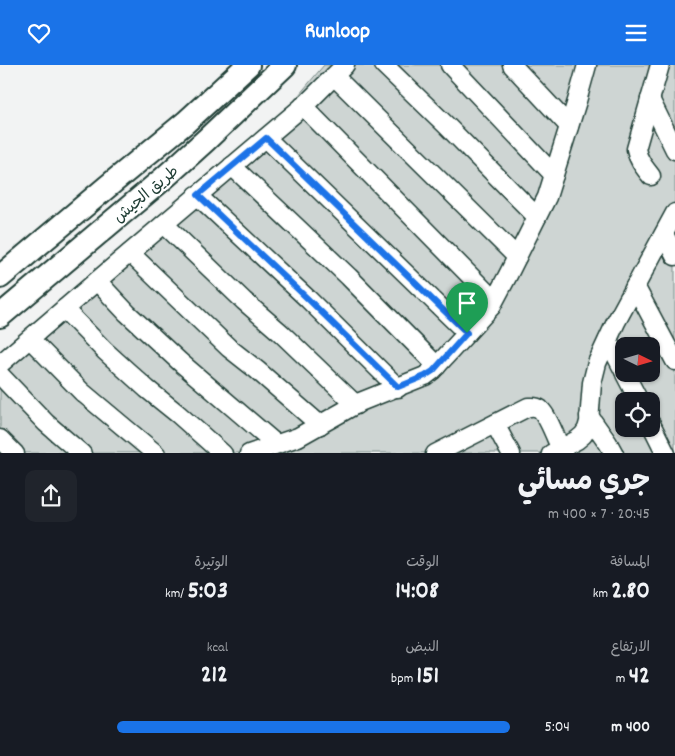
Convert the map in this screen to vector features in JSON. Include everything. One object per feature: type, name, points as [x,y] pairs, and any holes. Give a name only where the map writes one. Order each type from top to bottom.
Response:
[{"type":"main road","name":"طريق الجيش","points":[[0,277],[186,122],[248,65]]},
{"type":"main road","name":"طريق الجيش","points":[[0,316],[164,178],[286,65]]},
{"type":"lane","points":[[384,65],[537,217]]},
{"type":"lane","points":[[450,65],[554,175]]},
{"type":"lane","points":[[512,65],[569,126]]},
{"type":"lane","points":[[651,176],[637,156],[636,149],[660,65]]},
{"type":"lane","points":[[249,453],[298,437],[365,400],[425,376],[437,366],[490,307],[547,197],[569,126],[580,69]]},
{"type":"lane","points":[[0,364],[266,138],[340,71],[517,257]]},
{"type":"lane","points":[[650,99],[675,150]]},
{"type":"lane","points":[[303,106],[494,300]]},
{"type":"lane","points":[[266,138],[467,333]]},
{"type":"lane","points":[[232,166],[349,277],[437,366]]},
{"type":"lane","points":[[198,195],[398,387]]},
{"type":"lane","points":[[435,453],[460,448],[495,424],[528,407],[539,408],[546,417],[558,452],[583,435],[587,429],[590,416],[592,383],[597,363],[635,286],[675,213]]},
{"type":"lane","points":[[164,224],[356,405]]},
{"type":"lane","points":[[664,234],[675,256]]},
{"type":"lane","points":[[130,253],[229,348],[320,425]]},
{"type":"lane","points":[[97,281],[126,313],[276,444]]},
{"type":"lane","points":[[635,286],[675,361]]},
{"type":"lane","points":[[64,309],[105,351],[223,453]]},
{"type":"lane","points":[[30,339],[82,392],[156,453]]},
{"type":"lane","points":[[608,340],[615,353]]},
{"type":"lane","points":[[0,375],[46,423],[82,453]]},
{"type":"lane","points":[[590,416],[614,453]]},
{"type":"lane","points":[[495,424],[511,453]]},
{"type":"lane","points":[[658,437],[666,453]]},
{"type":"lane","points":[[0,439],[15,453]]},
{"type":"shaded area","points":[[324,65],[675,65],[675,453],[0,453],[0,352],[289,107]]},
{"type":"route","points":[[266,138],[467,333],[433,371],[398,387],[198,195],[266,138]]}]
